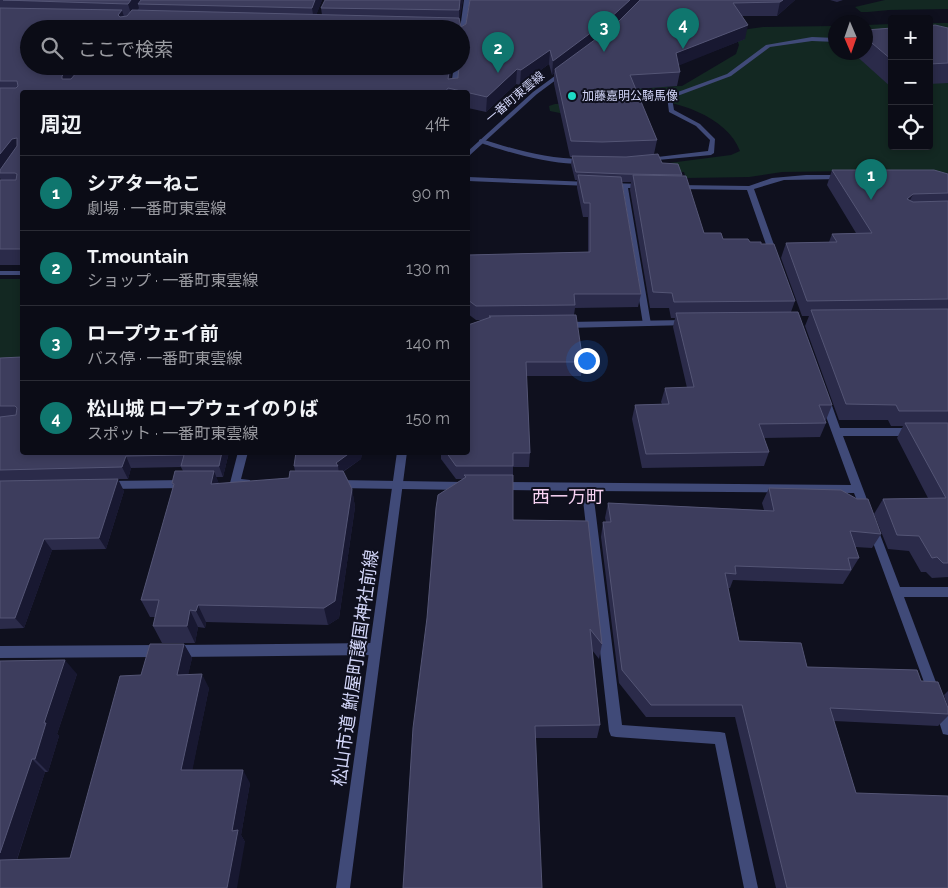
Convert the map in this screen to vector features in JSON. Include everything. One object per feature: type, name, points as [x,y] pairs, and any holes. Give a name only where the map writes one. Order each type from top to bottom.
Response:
[{"type":"street","points":[[463,20],[467,0]]},
{"type":"street","points":[[640,160],[659,160],[711,153],[713,140],[698,125],[670,111],[670,97],[729,75],[768,46],[812,39],[828,40]]},
{"type":"street","name":"一番町東雲線","points":[[470,152],[535,93],[572,66]]},
{"type":"street","points":[[453,90],[456,75]]},
{"type":"street","points":[[482,141],[508,150],[571,162],[590,161]]},
{"type":"street","points":[[470,179],[624,186],[750,188],[763,181],[784,177],[852,177]]},
{"type":"street","points":[[624,186],[647,324]]},
{"type":"street","points":[[750,188],[778,268]]},
{"type":"street","points":[[0,273],[20,273]]},
{"type":"street","points":[[557,325],[694,323]]},
{"type":"street","points":[[820,386],[948,729]]},
{"type":"street","points":[[836,432],[920,432]]},
{"type":"street","points":[[242,455],[230,483],[255,484]]},
{"type":"street","name":"松山市道 鮒屋町護国神社前線","points":[[343,888],[402,455]]},
{"type":"street","points":[[98,485],[196,484]]},
{"type":"street","points":[[325,484],[857,489]]},
{"type":"street","points":[[587,486],[616,731],[720,738],[751,888]]},
{"type":"street","points":[[897,592],[948,592]]},
{"type":"street","points":[[0,652],[374,649]]},
{"type":"green space","points":[[885,0],[948,0],[948,9],[861,12],[855,7]]},
{"type":"green space","points":[[933,23],[948,23],[948,173],[916,170],[782,172],[749,177],[686,178],[684,172],[650,171],[638,167],[731,155],[740,151],[733,138],[711,118],[681,106],[650,99],[636,99],[565,114],[550,111],[549,106],[555,104],[577,104],[622,88],[682,86],[736,54],[739,45],[734,31],[763,27],[828,26],[828,60],[873,60],[873,25],[888,24],[888,150],[933,150]]},
{"type":"green space","points":[[0,279],[20,279],[20,358],[0,358]]},
{"type":"building","points":[[3,0],[131,0],[128,4]]},
{"type":"building","points":[[141,0],[315,0],[312,8],[138,4]]},
{"type":"building","points":[[325,0],[460,0],[459,10],[321,8]]},
{"type":"building","points":[[470,0],[630,0],[608,20],[553,61],[550,50],[521,70],[517,69],[487,97],[470,93],[470,90],[448,88],[446,90],[20,90],[20,249],[0,249],[0,180],[16,180],[17,174],[0,173],[0,170],[17,146],[17,138],[12,139],[0,154],[0,88],[16,88],[18,86],[17,81],[0,81],[0,8],[122,10],[118,15],[120,17],[127,16],[132,10],[459,18],[459,20],[20,20],[20,75],[63,75],[62,79],[71,79],[74,75],[449,75],[448,79],[458,78],[458,75],[470,75],[470,20],[467,20]]},
{"type":"building","points":[[640,0],[783,0],[780,2],[733,3],[748,25],[676,53],[680,72],[630,75],[639,97],[636,99],[640,99],[657,140],[571,141],[555,69],[615,25]]},
{"type":"building","points":[[933,25],[948,28],[948,63],[933,64]]},
{"type":"building","points":[[888,28],[888,57],[873,44],[873,29]]},
{"type":"building","points":[[658,154],[662,163],[678,164],[682,175],[576,172],[572,156],[626,157]]},
{"type":"building","points":[[832,170],[934,170],[948,174],[948,193],[913,194],[907,199],[913,202],[948,201],[948,299],[807,301],[786,243],[837,242],[832,234],[872,233]]},
{"type":"building","points":[[578,175],[621,177],[641,294],[574,294],[575,305],[476,306],[470,302],[470,255],[590,252],[590,203],[584,203]]},
{"type":"building","points":[[633,175],[686,176],[704,233],[721,233],[723,239],[748,239],[750,242],[774,244],[795,301],[674,302],[672,293],[653,292]]},
{"type":"building","points":[[948,309],[948,411],[899,411],[896,405],[846,404],[811,310]]},
{"type":"building","points":[[798,312],[832,405],[819,405],[826,423],[759,424],[769,452],[646,454],[635,405],[669,404],[665,388],[694,387],[676,313]]},
{"type":"building","points":[[576,315],[583,362],[526,362],[530,453],[513,453],[513,466],[456,466],[448,455],[470,455],[470,324],[491,317],[489,316]]},
{"type":"building","points":[[20,357],[20,455],[184,455],[126,456],[122,467],[0,470],[0,417],[16,415],[17,408],[15,406],[0,406],[0,358]]},
{"type":"building","points":[[905,423],[948,423],[948,563],[943,563],[937,557],[932,558],[919,536],[897,535],[883,499],[946,498]]},
{"type":"building","points":[[184,455],[221,455],[219,466],[181,466]]},
{"type":"building","points":[[296,455],[347,455],[336,463],[338,466],[294,466]]},
{"type":"building","points":[[175,471],[214,471],[211,484],[289,478],[290,471],[343,471],[352,489],[335,601],[324,608],[198,605],[196,611],[190,610],[187,626],[153,626],[159,600],[141,600],[174,484],[172,483]]},
{"type":"building","points":[[464,475],[513,475],[513,520],[588,521],[602,644],[590,629],[600,725],[535,726],[542,888],[403,888],[413,728],[427,618],[436,508],[438,495],[466,477]]},
{"type":"building","points":[[118,479],[99,538],[44,539],[15,618],[0,618],[0,481]]},
{"type":"building","points":[[769,488],[841,490],[857,499],[868,499],[881,534],[850,531],[859,558],[848,558],[851,570],[735,566],[736,574],[725,573],[739,641],[801,643],[807,667],[917,670],[921,681],[938,682],[948,708],[948,714],[830,708],[856,793],[948,796],[948,888],[787,888],[742,705],[651,705],[622,670],[603,522],[611,522],[608,503],[774,511]]},
{"type":"building","points":[[150,644],[184,644],[177,675],[202,674],[181,770],[243,770],[232,831],[238,830],[227,888],[0,888],[0,860],[70,858],[120,676],[141,675]]},
{"type":"building","points":[[65,660],[44,723],[46,723],[35,759],[32,759],[0,853],[0,661]]},
{"type":"place","name":"松山城 ロープウェイのりば","points":[[683,49]]},
{"type":"place","name":"ロープウェイ前","points":[[604,52]]},
{"type":"place","name":"T.mountain","points":[[498,73]]},
{"type":"place","name":"加藤嘉明公騎馬像","points":[[572,96]]},
{"type":"place","name":"シアターねこ","points":[[871,200]]},
{"type":"district","name":"西一万町","points":[[568,496]]}]
